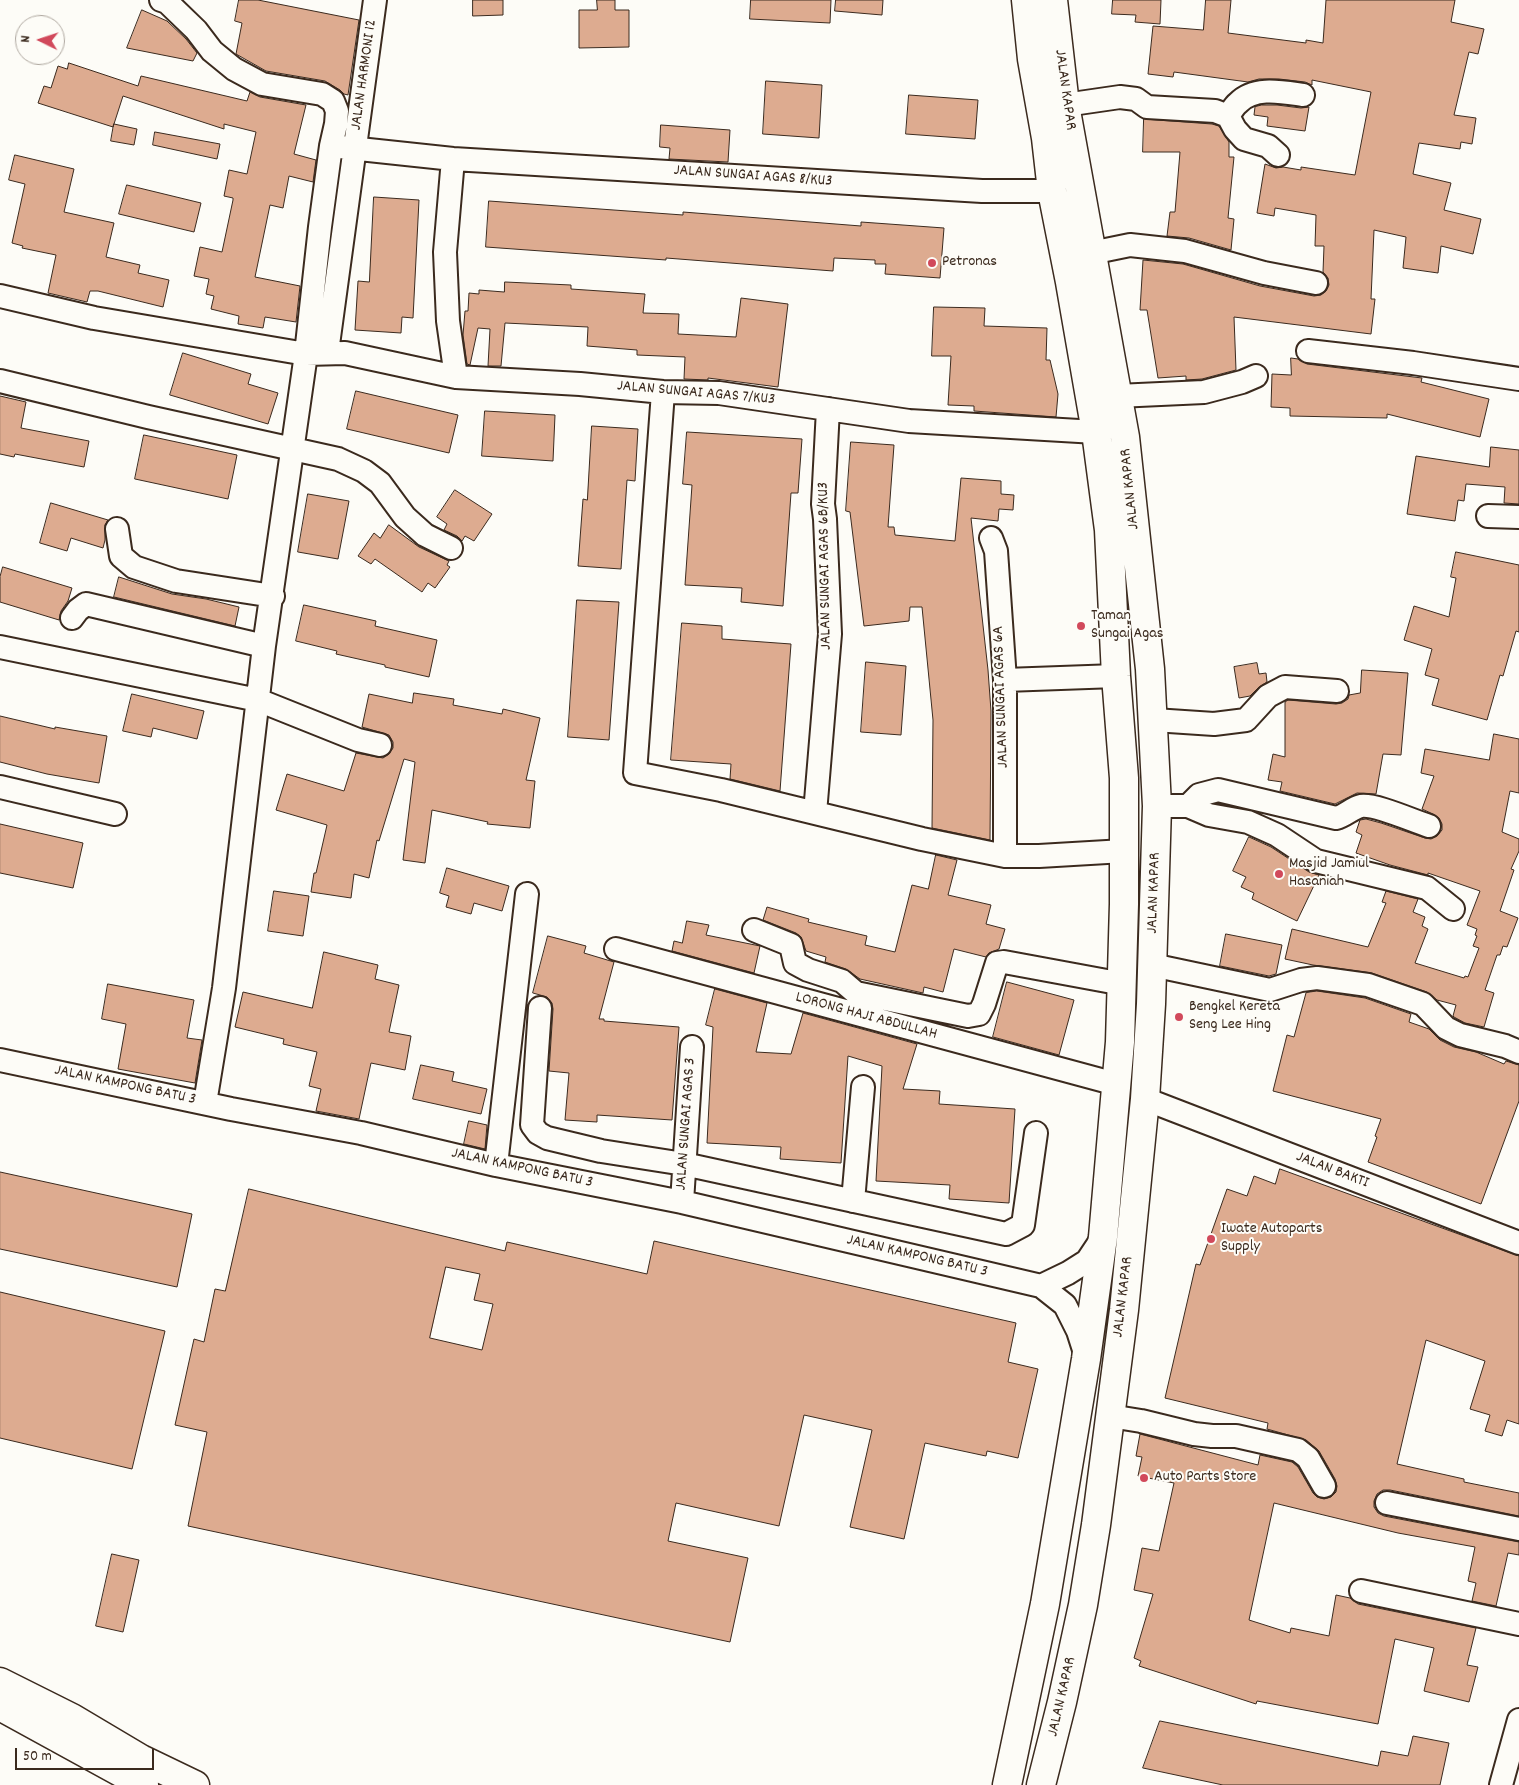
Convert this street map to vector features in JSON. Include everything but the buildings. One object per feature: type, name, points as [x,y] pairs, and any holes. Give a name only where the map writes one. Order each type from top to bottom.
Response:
[{"type":"highway","name":"JALAN KAPAR","points":[[1007,1785],[1045,1604],[1086,1359],[1103,1237],[1116,1084],[1122,984],[1124,851],[1124,778],[1116,676],[1109,530],[1096,432],[1052,191],[1046,138],[1032,59],[1026,0]]},
{"type":"highway","name":"JALAN KAPAR","points":[[1041,1785],[1084,1605],[1124,1310],[1145,1099],[1152,965],[1157,806],[1150,669],[1125,438],[1065,105],[1053,0]]},
{"type":"highway","points":[[0,1682],[72,1718],[141,1759],[195,1785]]},
{"type":"highway","points":[[0,1706],[144,1785]]},
{"type":"street","points":[[161,0],[167,2],[196,30],[212,51],[234,69],[262,84],[322,94],[333,101],[337,111],[331,146],[316,353],[292,448],[264,646],[224,988],[205,1103]]},
{"type":"street","name":"JALAN HARMONI 12","points":[[316,353],[354,149],[376,0]]},
{"type":"street","points":[[1228,116],[1237,103],[1250,94],[1271,91],[1302,94]]},
{"type":"street","points":[[1065,105],[1120,97],[1136,99],[1147,107],[1215,111],[1228,116],[1235,129],[1244,139],[1268,146],[1278,155]]},
{"type":"street","name":"JALAN SUNGAI AGAS 8/KU3","points":[[331,146],[453,158],[972,191],[1052,191]]},
{"type":"street","points":[[453,158],[445,252],[448,320],[456,377]]},
{"type":"street","points":[[1091,253],[1130,245],[1185,252],[1264,273],[1316,283]]},
{"type":"street","name":"JALAN SUNGAI AGAS 7/KU3","points":[[0,296],[94,318],[316,353],[345,353],[456,377],[580,384],[663,392],[719,393],[909,420],[1096,432]]},
{"type":"street","points":[[1308,351],[1413,363],[1519,379]]},
{"type":"street","points":[[1117,396],[1204,392],[1242,382],[1256,376]]},
{"type":"street","points":[[0,381],[148,417],[338,459],[364,472],[380,483],[404,517],[425,534],[451,548]]},
{"type":"street","points":[[663,392],[635,772],[721,790],[922,839],[1005,856],[1124,851]]},
{"type":"street","name":"JALAN SUNGAI AGAS 6B/KU3","points":[[815,813],[830,634],[823,504],[828,409]]},
{"type":"street","points":[[1488,516],[1519,517]]},
{"type":"street","points":[[117,529],[121,556],[134,567],[176,581],[272,596]]},
{"type":"street","name":"JALAN SUNGAI AGAS 6A","points":[[991,538],[996,551],[1005,680],[1005,856]]},
{"type":"street","points":[[72,618],[86,604],[264,646]]},
{"type":"street","points":[[0,647],[258,700],[358,740],[380,745]]},
{"type":"street","points":[[1005,680],[1116,676]]},
{"type":"street","points":[[1154,720],[1214,724],[1246,720],[1268,696],[1286,686],[1337,691]]},
{"type":"street","points":[[0,787],[115,814]]},
{"type":"street","points":[[1188,806],[1199,795],[1218,790],[1336,818],[1359,806],[1371,806],[1429,826]]},
{"type":"street","points":[[1157,806],[1188,806],[1208,815],[1248,822],[1277,835],[1316,861],[1427,888],[1453,909]]},
{"type":"street","points":[[496,1165],[527,894]]},
{"type":"street","points":[[754,930],[791,945],[796,963],[808,970],[842,981],[856,993],[968,1016],[979,1014],[997,963],[1004,962],[1122,984]]},
{"type":"street","name":"LORONG HAJI ABDULLAH","points":[[616,949],[1116,1084]]},
{"type":"street","points":[[1152,965],[1270,990],[1301,980],[1317,978],[1368,986],[1423,1004],[1446,1028],[1460,1035],[1505,1046],[1519,1052]]},
{"type":"street","points":[[540,1008],[532,1125],[538,1133],[547,1138],[601,1150],[684,1164],[1006,1234],[1023,1225],[1036,1133]]},
{"type":"street","name":"JALAN SUNGAI AGAS 3","points":[[682,1202],[692,1047]]},
{"type":"street","name":"JALAN KAMPONG BATU 3","points":[[0,1060],[205,1103],[361,1133],[496,1165],[682,1202],[1041,1286]]},
{"type":"street","points":[[853,1201],[863,1087]]},
{"type":"street","name":"JALAN BAKTI","points":[[1145,1099],[1519,1243]]},
{"type":"street","points":[[1086,1359],[1078,1331],[1065,1305],[1041,1286],[1068,1274],[1087,1261],[1103,1237]]},
{"type":"street","points":[[1110,1416],[1151,1423],[1194,1434],[1236,1436],[1298,1450],[1308,1458],[1324,1486]]},
{"type":"street","points":[[1387,1503],[1519,1529]]},
{"type":"street","points":[[1361,1592],[1519,1624]]},
{"type":"street","points":[[1500,1785],[1519,1720]]},
{"type":"place","name":"Petronas","points":[[932,263]]},
{"type":"place","name":"Taman Sungai Agas","points":[[1081,626]]},
{"type":"place","name":"Masjid Jamiul Hasaniah","points":[[1279,874]]},
{"type":"place","name":"Bengkel Kereta Seng Lee Hing","points":[[1179,1017]]},
{"type":"place","name":"Iwate Autoparts Supply","points":[[1211,1239]]},
{"type":"place","name":"Auto Parts Store","points":[[1144,1478]]}]
